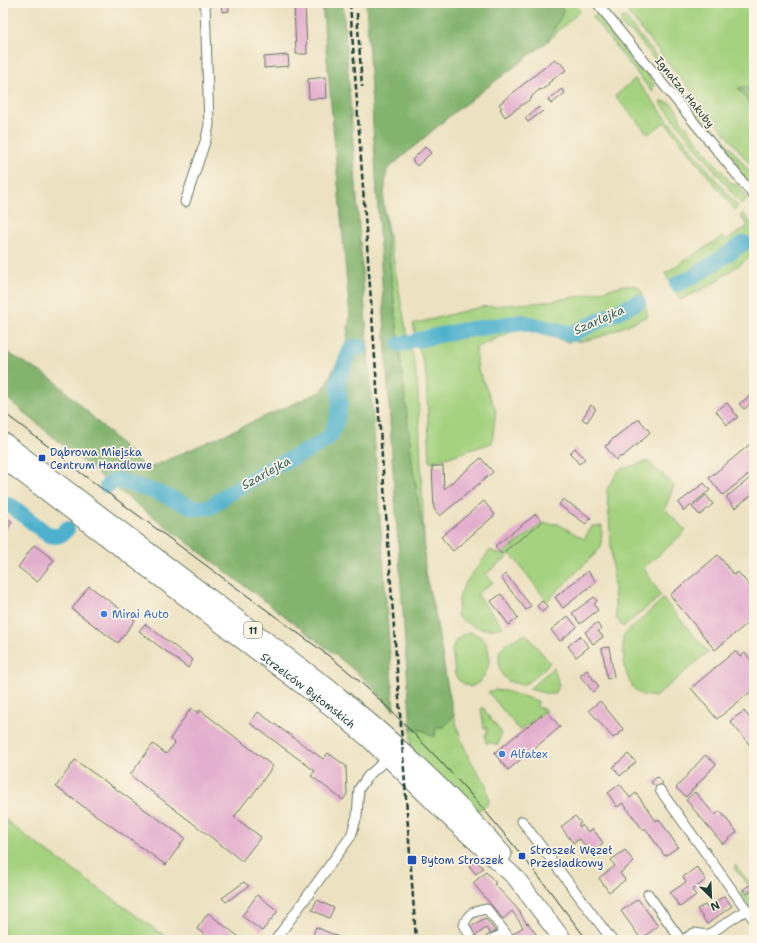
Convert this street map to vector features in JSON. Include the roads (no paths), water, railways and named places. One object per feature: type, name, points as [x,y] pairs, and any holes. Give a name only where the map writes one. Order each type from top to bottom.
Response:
[{"type":"highway","name":"11","points":[[3,441],[330,689],[377,727],[466,812],[507,859],[516,878]]},
{"type":"highway","name":"Strzelców Bytomskich","points":[[3,459],[336,711],[369,739],[486,852],[516,878],[563,940]]},
{"type":"street","points":[[185,202],[206,139],[209,125],[205,3]]},
{"type":"street","name":"Ignatza Hakuby","points":[[596,3],[754,196]]},
{"type":"street","points":[[3,450],[21,454]]},
{"type":"street","points":[[3,470],[20,472]]},
{"type":"street","points":[[276,939],[351,836],[357,816],[359,789],[368,776],[388,758]]},
{"type":"street","points":[[660,790],[754,920]]},
{"type":"street","points":[[522,821],[612,940]]},
{"type":"street","points":[[648,894],[682,940],[694,933],[708,935],[746,910]]},
{"type":"street","points":[[472,940],[464,925],[467,917],[476,911],[487,909],[508,936],[490,940]]},
{"type":"waterway","name":"Szarlejka","points":[[677,284],[693,277],[744,243]]},
{"type":"waterway","name":"Szarlejka","points":[[721,250],[723,257]]},
{"type":"waterway","name":"Szarlejka","points":[[418,340],[459,331],[522,322],[572,334],[638,302]]},
{"type":"waterway","name":"Szarlejka","points":[[400,344],[407,343]]},
{"type":"waterway","name":"Szarlejka","points":[[107,486],[118,480],[162,494],[194,508],[211,507],[226,495],[244,484],[273,467],[311,449],[331,435],[340,405],[338,381],[350,351],[354,347],[360,347]]},
{"type":"waterway","name":"Szarlejka","points":[[3,506],[8,505],[13,507],[47,534],[58,536],[67,529]]},
{"type":"tram line","points":[[3,412],[74,468],[329,656],[363,684],[462,784],[547,887],[587,940]]},
{"type":"railway","points":[[350,3],[416,940]]},
{"type":"railway","points":[[357,13],[362,87]]},
{"type":"place","name":"Dąbrowa Miejska Centrum Handlowe","points":[[42,458]]},
{"type":"place","name":"Mirai Auto","points":[[104,614]]},
{"type":"place","name":"Alfatex","points":[[502,754]]},
{"type":"place","name":"Stroszek Węzeł Przesiadkowy","points":[[522,856]]},
{"type":"place","name":"Bytom Stroszek","points":[[412,860]]}]
